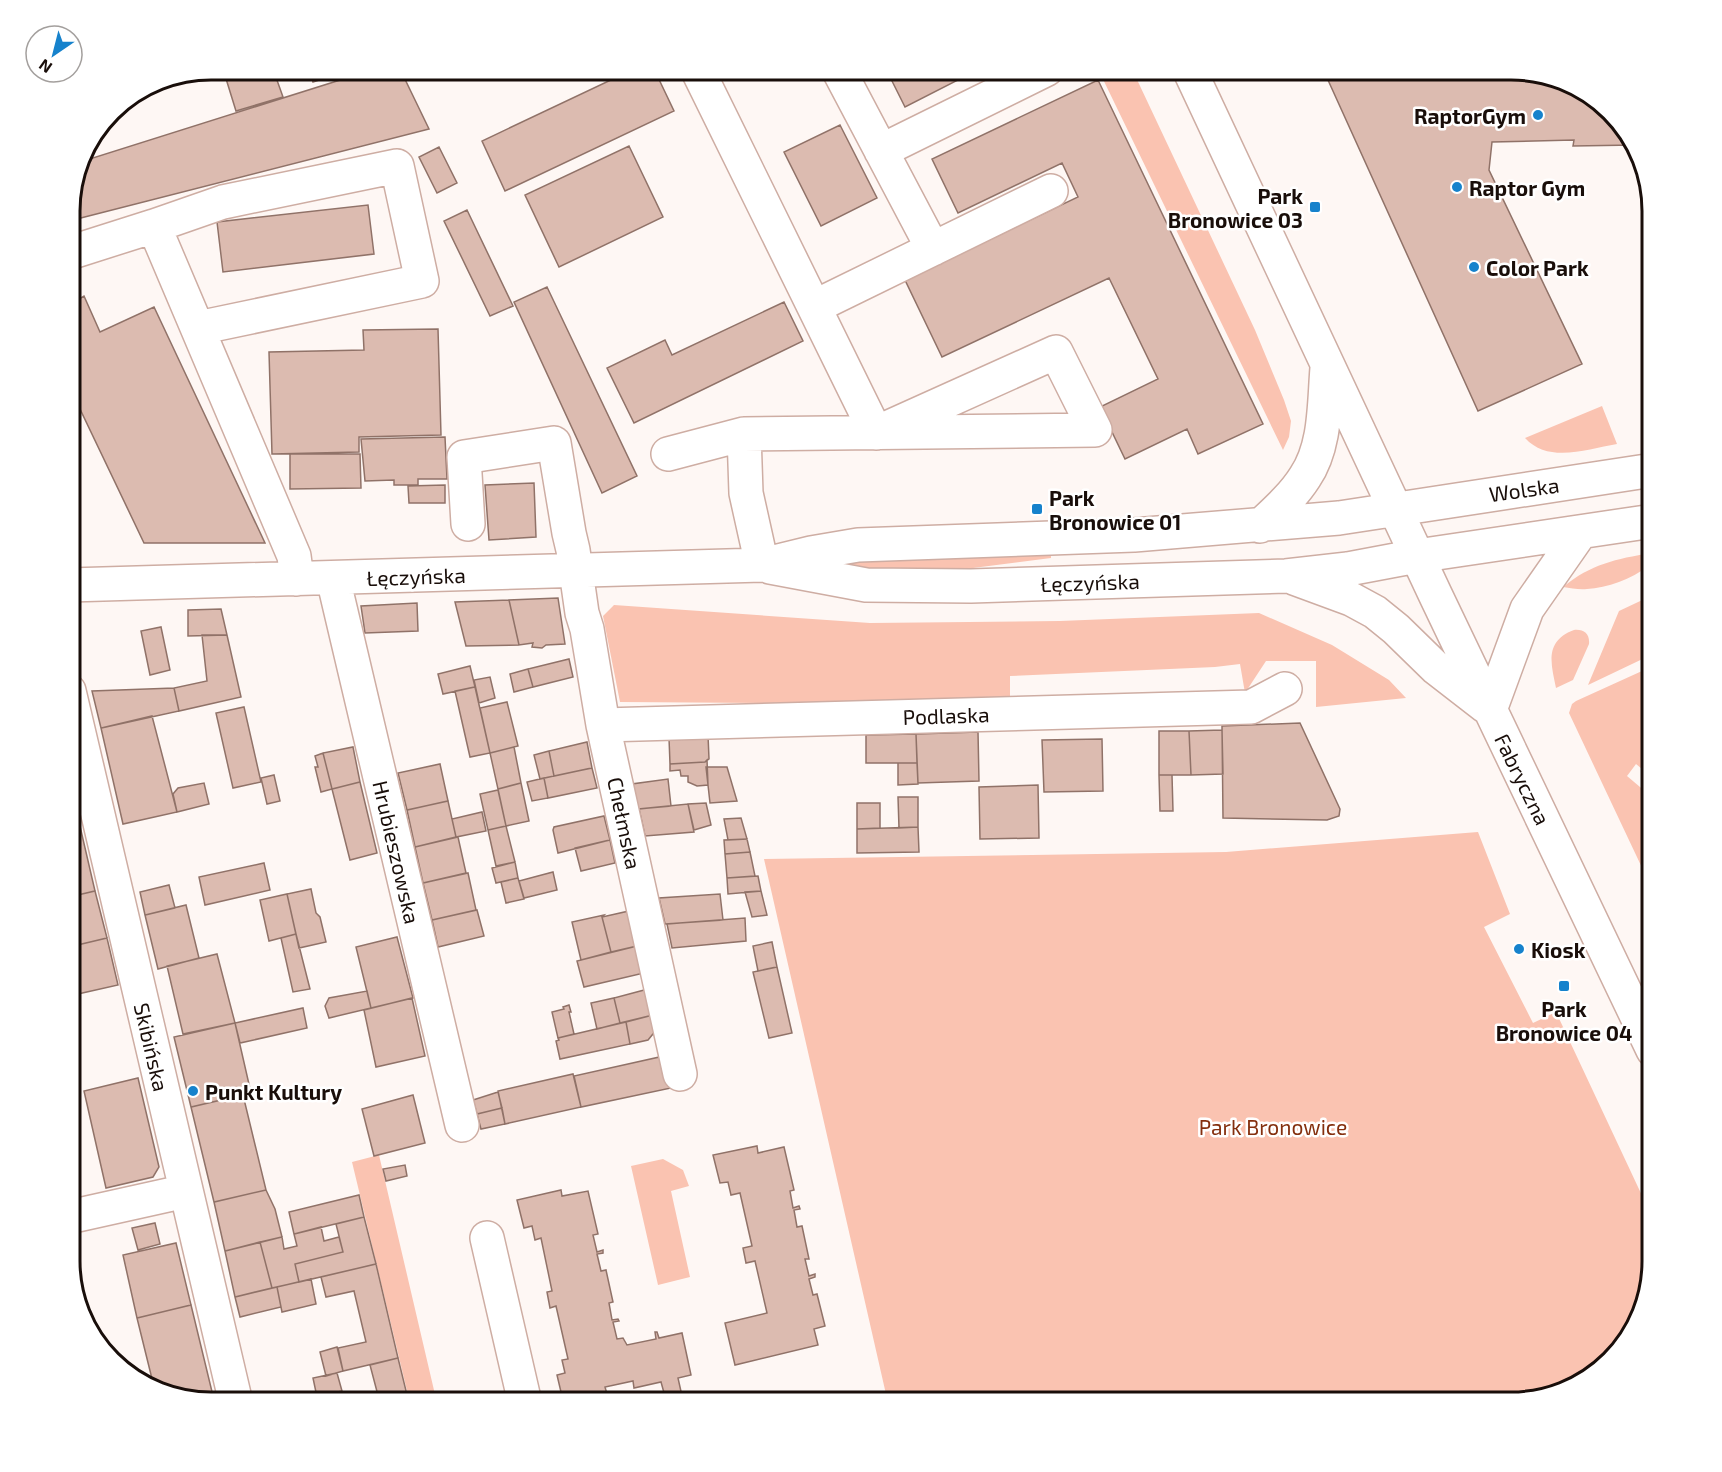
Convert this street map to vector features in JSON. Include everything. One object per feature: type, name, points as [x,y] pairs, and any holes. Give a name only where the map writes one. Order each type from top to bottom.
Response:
[{"type":"street","points":[[702,80],[876,433]]},
{"type":"street","points":[[844,80],[933,249]]},
{"type":"street","points":[[881,151],[1025,80]]},
{"type":"street","name":"Fabryczna","points":[[1194,80],[1394,508],[1642,1027]]},
{"type":"street","points":[[80,250],[223,201],[397,166],[422,281],[198,328]]},
{"type":"street","points":[[814,307],[1051,191]]},
{"type":"street","points":[[154,226],[294,556],[297,579]]},
{"type":"street","points":[[668,454],[744,434],[876,433],[1095,430],[1056,352],[876,433]]},
{"type":"street","points":[[1260,526],[1297,488],[1307,475],[1317,454],[1322,431],[1327,366]]},
{"type":"street","points":[[744,434],[746,493],[762,565]]},
{"type":"street","name":"Chełmska","points":[[468,524],[464,457],[554,443],[603,724],[680,1074]]},
{"type":"street","name":"Wolska","points":[[1394,508],[1642,472]]},
{"type":"street","name":"Łęczyńska","points":[[80,585],[762,565],[858,545],[1134,535],[1339,518],[1394,508]]},
{"type":"street","points":[[1417,556],[1642,523]]},
{"type":"street","points":[[1286,576],[1351,599],[1375,612],[1436,668],[1490,710],[1527,609],[1580,533]]},
{"type":"street","name":"Łęczyńska","points":[[762,565],[866,585],[970,586],[1286,576],[1348,569],[1417,556]]},
{"type":"street","name":"Hrubieszowska","points":[[333,578],[462,1125]]},
{"type":"street","name":"Podlaska","points":[[603,724],[1251,707],[1285,689]]},
{"type":"street","name":"Skibińska","points":[[80,738],[233,1392]]},
{"type":"street","points":[[80,1215],[186,1191]]},
{"type":"street","points":[[487,1238],[522,1392]]},
{"type":"green space","points":[[1103,80],[1137,80],[1255,330],[1284,400],[1291,421],[1289,437],[1283,450]]},
{"type":"green space","points":[[1602,406],[1617,444],[1557,453],[1545,451],[1525,438]]},
{"type":"green space","points":[[1051,554],[1051,558],[926,574],[791,563]]},
{"type":"green space","points":[[1642,555],[1642,570],[1603,587],[1578,589],[1563,587],[1594,568]]},
{"type":"green space","points":[[1642,600],[1642,659],[1588,685],[1619,611]]},
{"type":"green space","points":[[614,605],[870,623],[1060,621],[1259,613],[1332,645],[1389,680],[1406,698],[1316,707],[1316,661],[1266,661],[1245,693],[1240,664],[1010,676],[1010,698],[769,703],[620,702],[603,616]]},
{"type":"green space","points":[[1574,630],[1586,633],[1589,644],[1573,680],[1556,688],[1552,670],[1554,647],[1558,640]]},
{"type":"green space","points":[[1642,671],[1642,769],[1636,764],[1627,776],[1642,789],[1642,868],[1569,713],[1572,704]]},
{"type":"green space","name":"Park Bronowice","points":[[1478,832],[1510,914],[1484,927],[1533,1023],[1556,1012],[1642,1196],[1640,1287],[1633,1311],[1620,1334],[1604,1354],[1577,1375],[1553,1386],[1528,1391],[885,1392],[764,859],[1226,852]]},
{"type":"green space","points":[[379,1155],[434,1392],[407,1392],[352,1162]]},
{"type":"green space","points":[[663,1159],[683,1170],[689,1186],[671,1191],[690,1277],[658,1285],[631,1166]]},
{"type":"building","points":[[226,80],[277,80],[283,97],[236,111]]},
{"type":"building","points":[[340,80],[405,80],[429,129],[80,218],[81,194],[90,159]]},
{"type":"building","points":[[611,80],[659,80],[674,111],[505,191],[482,141]]},
{"type":"building","points":[[892,80],[958,80],[905,107]]},
{"type":"building","points":[[1098,80],[1263,424],[1198,454],[1187,429],[1125,459],[1100,407],[1158,379],[1109,278],[942,357],[905,280],[1078,197],[1062,163],[958,213],[932,159]]},
{"type":"building","name":"Color Park","points":[[1328,80],[1520,80],[1537,82],[1569,93],[1598,112],[1625,145],[1573,146],[1574,140],[1492,142],[1489,170],[1582,364],[1478,411]]},
{"type":"building","points":[[840,125],[877,198],[821,226],[784,152]]},
{"type":"building","points":[[629,146],[663,217],[559,267],[525,195]]},
{"type":"building","points":[[439,147],[457,183],[437,193],[419,157]]},
{"type":"building","points":[[368,205],[374,254],[223,272],[217,222]]},
{"type":"building","points":[[467,210],[513,306],[490,316],[444,221]]},
{"type":"building","points":[[547,287],[637,476],[602,493],[514,302]]},
{"type":"building","points":[[84,296],[100,332],[154,307],[265,543],[144,543],[80,409],[80,298]]},
{"type":"building","points":[[784,302],[803,341],[634,423],[607,368],[665,340],[672,355]]},
{"type":"building","points":[[438,329],[441,435],[359,437],[359,452],[272,454],[269,352],[364,350],[363,330]]},
{"type":"building","points":[[445,437],[447,479],[418,479],[418,485],[394,485],[394,480],[365,481],[361,439]]},
{"type":"building","points":[[290,454],[360,454],[361,488],[290,489]]},
{"type":"building","points":[[534,483],[536,537],[489,540],[485,485]]},
{"type":"building","points":[[445,485],[445,503],[409,503],[408,486]]},
{"type":"building","points":[[558,598],[565,644],[546,645],[542,648],[532,647],[533,643],[519,645],[509,600]]},
{"type":"building","points":[[509,600],[519,645],[466,646],[455,602]]},
{"type":"building","points":[[417,603],[418,631],[365,633],[361,606]]},
{"type":"building","points":[[221,609],[227,635],[188,636],[188,610]]},
{"type":"building","points":[[161,627],[170,670],[150,675],[141,631]]},
{"type":"building","points":[[202,635],[227,635],[241,697],[179,711],[174,688],[207,681]]},
{"type":"building","points":[[569,659],[573,677],[533,687],[528,669]]},
{"type":"building","points":[[470,666],[475,687],[443,694],[438,674]]},
{"type":"building","points":[[528,669],[533,687],[514,692],[510,674]]},
{"type":"building","points":[[490,677],[495,698],[479,703],[474,680]]},
{"type":"building","points":[[475,687],[490,753],[470,757],[455,691]]},
{"type":"building","points":[[174,688],[179,711],[101,728],[92,691]]},
{"type":"building","points":[[507,702],[518,746],[490,753],[480,708]]},
{"type":"building","points":[[244,707],[261,782],[233,788],[216,713]]},
{"type":"building","points":[[152,716],[177,812],[123,824],[101,728]]},
{"type":"building","points":[[1300,723],[1340,809],[1339,816],[1327,820],[1223,818],[1222,726]]},
{"type":"building","points":[[1222,730],[1223,774],[1191,775],[1189,731]]},
{"type":"building","points":[[1159,731],[1189,731],[1191,775],[1159,775]]},
{"type":"building","points":[[978,732],[979,781],[918,783],[916,734]]},
{"type":"building","points":[[916,734],[917,763],[866,763],[866,735]]},
{"type":"building","points":[[708,735],[709,759],[705,762],[670,764],[669,738]]},
{"type":"building","points":[[1102,739],[1103,791],[1044,792],[1042,740]]},
{"type":"building","points":[[587,742],[592,768],[554,776],[549,751]]},
{"type":"building","points":[[353,747],[360,782],[332,789],[323,753]]},
{"type":"building","points":[[514,747],[521,783],[498,789],[490,753]]},
{"type":"building","points":[[549,751],[554,776],[540,779],[534,755]]},
{"type":"building","points":[[323,753],[332,789],[321,792],[315,767],[318,767],[315,756]]},
{"type":"building","points":[[707,760],[708,785],[697,786],[688,782],[688,776],[681,776],[680,770],[670,771],[670,764]]},
{"type":"building","points":[[898,763],[917,763],[918,784],[898,785]]},
{"type":"building","points":[[440,764],[448,801],[407,810],[398,773]]},
{"type":"building","points":[[706,767],[727,767],[737,801],[710,803]]},
{"type":"building","points":[[592,768],[597,788],[548,798],[544,778]]},
{"type":"building","points":[[274,775],[280,801],[267,804],[261,778]]},
{"type":"building","points":[[1159,775],[1172,775],[1173,811],[1160,811]]},
{"type":"building","points":[[544,778],[548,798],[532,801],[527,782]]},
{"type":"building","points":[[668,779],[671,806],[638,809],[632,784]]},
{"type":"building","points":[[360,782],[377,853],[350,860],[332,789]]},
{"type":"building","points":[[204,783],[209,804],[177,812],[173,794],[178,788]]},
{"type":"building","points":[[521,783],[529,821],[506,826],[498,789]]},
{"type":"building","points":[[1038,785],[1039,838],[980,839],[979,787]]},
{"type":"building","points":[[498,790],[506,826],[488,830],[480,794]]},
{"type":"building","points":[[898,797],[918,797],[918,827],[899,828]]},
{"type":"building","points":[[448,801],[456,837],[415,847],[407,810]]},
{"type":"building","points":[[706,803],[711,825],[694,830],[688,804]]},
{"type":"building","points":[[857,803],[880,803],[880,828],[857,829]]},
{"type":"building","points":[[688,804],[694,832],[645,836],[639,809]]},
{"type":"building","points":[[482,812],[486,831],[456,837],[452,819]]},
{"type":"building","points":[[604,816],[610,840],[558,853],[554,827]]},
{"type":"building","points":[[741,818],[747,839],[728,840],[724,819]]},
{"type":"building","points":[[80,826],[95,891],[80,894]]},
{"type":"building","points":[[506,826],[515,862],[496,866],[488,830]]},
{"type":"building","points":[[918,827],[919,852],[857,853],[857,829]]},
{"type":"building","points":[[458,837],[466,873],[423,883],[415,847]]},
{"type":"building","points":[[747,839],[750,852],[725,854],[724,840]]},
{"type":"building","points":[[610,840],[615,863],[581,871],[575,848]]},
{"type":"building","points":[[750,852],[755,876],[727,878],[725,854]]},
{"type":"building","points":[[515,862],[518,878],[496,883],[492,868]]},
{"type":"building","points":[[264,863],[270,890],[205,905],[199,877]]},
{"type":"building","points":[[553,872],[557,890],[524,898],[519,881]]},
{"type":"building","points":[[468,873],[476,910],[432,920],[423,883]]},
{"type":"building","points":[[758,876],[761,891],[728,894],[727,878]]},
{"type":"building","points":[[518,878],[524,899],[506,903],[501,882]]},
{"type":"building","points":[[169,885],[175,908],[145,915],[140,892]]},
{"type":"building","points":[[311,889],[326,942],[299,948],[287,894]]},
{"type":"building","points":[[95,891],[107,938],[80,944],[80,894]]},
{"type":"building","points":[[761,891],[767,915],[752,917],[745,892]]},
{"type":"building","points":[[287,894],[296,934],[269,941],[260,900]]},
{"type":"building","points":[[720,894],[723,920],[665,924],[659,898]]},
{"type":"building","points":[[186,905],[199,958],[158,969],[145,915]]},
{"type":"building","points":[[477,910],[484,936],[438,947],[432,920]]},
{"type":"building","points":[[629,911],[637,946],[611,952],[602,917]]},
{"type":"building","points":[[604,915],[602,917],[611,952],[581,960],[572,922]]},
{"type":"building","points":[[745,918],[746,941],[672,948],[667,924]]},
{"type":"building","points":[[296,934],[310,989],[293,992],[281,938]]},
{"type":"building","points":[[397,937],[413,998],[371,1008],[356,947]]},
{"type":"building","points":[[107,938],[118,985],[80,994],[80,944]]},
{"type":"building","points":[[772,942],[777,967],[758,971],[753,946]]},
{"type":"building","points":[[637,946],[644,973],[584,987],[577,961]]},
{"type":"building","points":[[217,954],[235,1023],[183,1034],[167,966]]},
{"type":"building","points":[[777,967],[792,1033],[769,1038],[753,972]]},
{"type":"building","points":[[648,989],[653,1015],[620,1023],[614,998]]},
{"type":"building","points":[[367,991],[371,1008],[329,1018],[325,1006],[329,998]]},
{"type":"building","points":[[412,998],[425,1056],[376,1067],[364,1010]]},
{"type":"building","points":[[614,998],[620,1023],[597,1029],[591,1003]]},
{"type":"building","points":[[569,1005],[574,1034],[558,1038],[552,1012]]},
{"type":"building","points":[[303,1008],[307,1028],[240,1043],[235,1023]]},
{"type":"building","points":[[653,1015],[657,1029],[648,1040],[630,1044],[626,1022]]},
{"type":"building","points":[[626,1022],[630,1044],[560,1059],[556,1041],[559,1040],[558,1038]]},
{"type":"building","points":[[235,1023],[251,1093],[191,1107],[174,1037]]},
{"type":"building","points":[[664,1056],[671,1088],[581,1107],[574,1076]]},
{"type":"building","points":[[573,1074],[581,1107],[505,1124],[498,1091]]},
{"type":"building","points":[[138,1078],[159,1167],[153,1177],[106,1188],[84,1091]]},
{"type":"building","points":[[498,1092],[502,1108],[477,1114],[473,1100]]},
{"type":"building","points":[[243,1095],[266,1190],[214,1202],[191,1107]]},
{"type":"building","points":[[413,1095],[425,1143],[374,1156],[362,1109]]},
{"type":"building","points":[[502,1108],[505,1124],[481,1129],[477,1114]]},
{"type":"building","points":[[757,1146],[758,1153],[784,1147],[794,1190],[790,1191],[793,1208],[799,1206],[800,1209],[794,1210],[797,1227],[802,1226],[809,1259],[805,1259],[809,1276],[815,1274],[815,1277],[809,1279],[813,1295],[817,1294],[825,1326],[814,1329],[818,1345],[735,1365],[725,1323],[767,1313],[755,1261],[746,1263],[743,1248],[752,1246],[740,1193],[731,1195],[728,1182],[720,1183],[713,1155]]},
{"type":"building","points":[[405,1165],[407,1176],[386,1181],[383,1169]]},
{"type":"building","points":[[266,1190],[275,1209],[282,1237],[225,1251],[214,1202]]},
{"type":"building","points":[[561,1190],[562,1196],[588,1191],[598,1234],[593,1235],[597,1252],[603,1250],[603,1253],[597,1254],[601,1271],[606,1270],[613,1302],[609,1303],[612,1320],[618,1319],[619,1321],[613,1322],[617,1339],[623,1338],[627,1345],[656,1339],[655,1332],[659,1338],[682,1333],[691,1375],[678,1378],[681,1392],[664,1392],[661,1382],[634,1388],[633,1381],[605,1387],[606,1392],[561,1392],[557,1375],[565,1373],[562,1360],[568,1359],[556,1306],[550,1308],[547,1292],[552,1291],[541,1238],[535,1240],[532,1226],[524,1228],[517,1200]]},
{"type":"building","points":[[359,1195],[364,1217],[294,1234],[289,1212]]},
{"type":"building","points":[[364,1217],[376,1264],[299,1282],[295,1264],[343,1252],[336,1224]]},
{"type":"building","points":[[155,1223],[160,1244],[138,1250],[132,1228]]},
{"type":"building","points":[[321,1227],[324,1241],[339,1237],[343,1252],[295,1264],[299,1282],[272,1288],[260,1242],[282,1237],[284,1249],[297,1246],[294,1234]]},
{"type":"building","points":[[260,1242],[272,1288],[235,1297],[225,1251]]},
{"type":"building","points":[[176,1243],[191,1305],[137,1318],[123,1255]]},
{"type":"building","points":[[376,1264],[398,1358],[343,1371],[338,1348],[366,1342],[354,1291],[326,1297],[321,1277]]},
{"type":"building","points":[[311,1279],[316,1304],[282,1312],[277,1287]]},
{"type":"building","points":[[277,1287],[281,1307],[240,1317],[235,1297]]},
{"type":"building","points":[[191,1305],[212,1392],[177,1388],[152,1378],[137,1318]]},
{"type":"building","points":[[337,1347],[343,1371],[326,1376],[320,1352]]},
{"type":"building","points":[[398,1358],[406,1392],[377,1392],[370,1365]]},
{"type":"building","points":[[337,1373],[342,1391],[316,1392],[313,1378]]},
{"type":"place","name":"RaptorGym","points":[[1538,115]]},
{"type":"place","name":"Raptor Gym","points":[[1457,187]]},
{"type":"place","name":"Park Bronowice 03","points":[[1315,207]]},
{"type":"place","name":"Color Park","points":[[1474,267]]},
{"type":"place","name":"Park Bronowice 01","points":[[1037,509]]},
{"type":"place","name":"Kiosk","points":[[1519,949]]},
{"type":"place","name":"Park Bronowice 04","points":[[1564,986]]},
{"type":"place","name":"Punkt Kultury","points":[[193,1091]]}]
